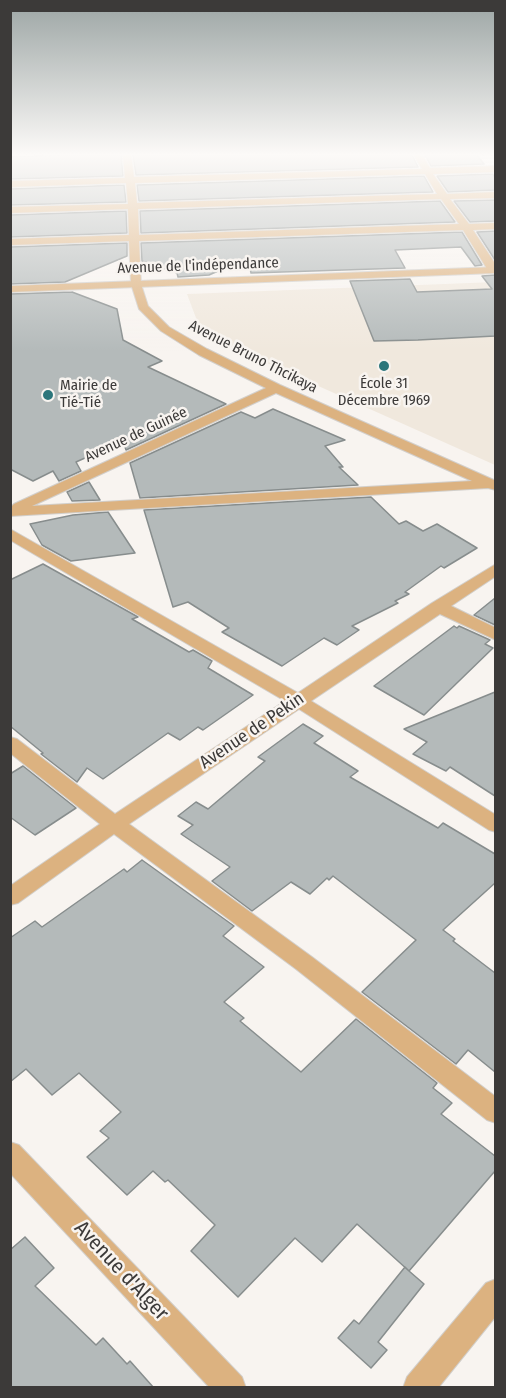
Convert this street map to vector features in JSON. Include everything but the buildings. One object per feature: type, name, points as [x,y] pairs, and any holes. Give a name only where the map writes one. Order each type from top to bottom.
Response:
[{"type":"street","name":"Avenue Bruno Thcikaya","points":[[133,220],[136,284],[143,307],[165,329],[203,352],[276,388],[493,485]]},
{"type":"street","points":[[461,220],[494,270]]},
{"type":"street","points":[[10,242],[495,226]]},
{"type":"street","name":"Avenue de l'indépendance","points":[[10,289],[494,270]]},
{"type":"street","name":"Avenue de Guinée","points":[[10,512],[276,388]]},
{"type":"street","points":[[10,512],[493,485]]},
{"type":"street","points":[[10,533],[297,700],[495,825]]},
{"type":"street","name":"Avenue de Pekin","points":[[10,897],[297,700],[495,569]]},
{"type":"street","points":[[438,606],[495,635]]},
{"type":"street","points":[[10,743],[114,824],[304,963],[495,1112]]},
{"type":"street","name":"Avenue d'Alger","points":[[10,1154],[231,1388]]},
{"type":"street","points":[[418,1388],[495,1293]]},
{"type":"shaded area","name":"École 31 Décembre 1969","points":[[495,282],[495,465],[202,334],[187,294]]},
{"type":"place","name":"École 31 Décembre 1969","points":[[384,366]]},
{"type":"place","name":"Mairie de Tié-Tié","points":[[48,395]]}]
